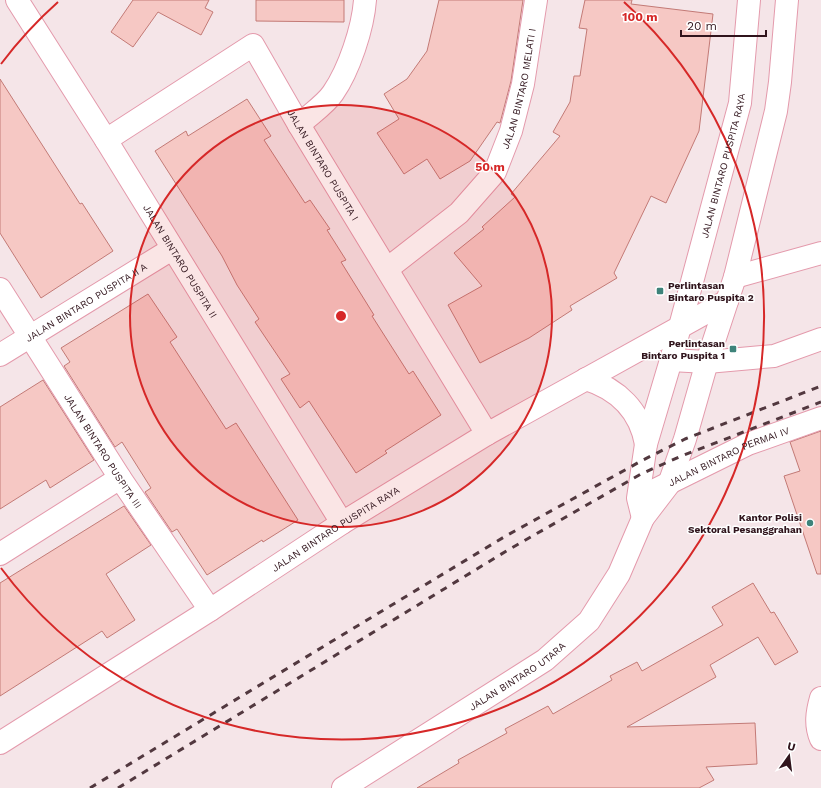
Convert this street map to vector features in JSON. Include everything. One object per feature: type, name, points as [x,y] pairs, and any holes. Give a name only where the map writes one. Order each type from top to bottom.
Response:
[{"type":"street","name":"JALAN BINTARO PUSPITA II","points":[[17,0],[106,140],[342,523]]},
{"type":"street","points":[[299,125],[332,94],[352,52],[364,9],[365,0]]},
{"type":"street","name":"JALAN BINTARO MELATI I","points":[[387,269],[459,213],[495,172],[511,132],[524,84],[536,0]]},
{"type":"street","name":"JALAN BINTARO PUSPITA RAYA","points":[[640,508],[648,437],[671,360],[740,103],[749,0]]},
{"type":"street","points":[[669,484],[688,432],[707,362],[735,277],[776,111],[787,0]]},
{"type":"street","name":"JALAN BINTARO PUSPITA I","points":[[106,140],[253,45],[299,125],[487,434]]},
{"type":"street","name":"JALAN BINTARO PUSPITA II A","points":[[0,354],[172,249]]},
{"type":"street","points":[[735,277],[821,253]]},
{"type":"street","name":"JALAN BINTARO PUSPITA III","points":[[0,289],[120,478],[210,610]]},
{"type":"street","name":"JALAN BINTARO PUSPITA RAYA","points":[[0,743],[210,610],[342,523],[487,434],[679,329],[727,301]]},
{"type":"street","points":[[671,360],[707,362],[774,356],[821,339]]},
{"type":"street","points":[[590,377],[610,389],[629,406],[648,437]]},
{"type":"street","name":"JALAN BINTARO PERMAI IV","points":[[640,508],[669,484],[748,444],[821,418]]},
{"type":"street","points":[[0,554],[120,478]]},
{"type":"street","name":"JALAN BINTARO UTARA","points":[[343,788],[545,660],[589,621],[619,574],[640,508]]},
{"type":"street","points":[[821,698],[817,717],[818,731],[821,739]]},
{"type":"building","points":[[133,0],[209,0],[205,8],[213,12],[201,35],[158,12],[133,47],[111,32]]},
{"type":"building","points":[[256,0],[344,0],[344,22],[256,21]]},
{"type":"building","points":[[439,0],[523,0],[511,81],[500,123],[497,122],[470,161],[440,179],[427,159],[404,174],[377,133],[399,119],[384,94],[407,79],[427,51]]},
{"type":"building","points":[[585,0],[632,0],[631,4],[713,14],[699,131],[666,203],[651,196],[614,273],[617,278],[570,306],[572,310],[529,338],[480,363],[448,305],[482,286],[454,253],[484,229],[482,227],[515,197],[511,194],[560,136],[553,132],[570,102],[574,76],[580,76],[587,29],[579,28]]},
{"type":"building","points":[[0,79],[80,204],[82,203],[113,251],[41,298],[0,233]]},
{"type":"building","points":[[247,99],[271,136],[264,140],[305,203],[310,200],[330,229],[327,230],[346,260],[341,262],[374,315],[372,316],[409,374],[413,371],[441,415],[385,451],[387,453],[356,473],[309,401],[300,408],[281,379],[290,374],[255,322],[259,319],[237,285],[222,256],[155,151],[186,131],[188,136]]},
{"type":"building","points":[[148,294],[177,337],[170,342],[226,429],[236,423],[298,520],[263,542],[262,540],[207,575],[177,529],[172,532],[145,492],[151,488],[122,442],[115,447],[64,366],[70,362],[61,348]]},
{"type":"building","points":[[43,380],[94,460],[50,488],[46,480],[0,509],[0,407]]},
{"type":"building","name":"Kantor Polisi Sektoral Pesanggrahan","points":[[821,431],[821,574],[817,574],[784,476],[800,471],[790,442]]},
{"type":"building","points":[[124,506],[151,545],[106,574],[135,620],[107,638],[102,631],[0,696],[0,583]]},
{"type":"building","points":[[753,583],[771,613],[774,612],[798,652],[775,665],[758,637],[710,665],[716,677],[627,727],[755,723],[757,764],[706,767],[714,780],[699,788],[417,788],[459,763],[458,760],[507,733],[505,729],[548,706],[553,714],[612,680],[610,676],[637,662],[642,671],[723,625],[712,607]]},
{"type":"railway","points":[[90,788],[504,537],[643,460],[685,439],[821,386]]},
{"type":"railway","points":[[118,788],[508,550],[641,474],[679,457],[821,402]]},
{"type":"place","name":"Perlintasan Bintaro Puspita 2","points":[[660,291]]},
{"type":"place","name":"Perlintasan Bintaro Puspita 1","points":[[733,349]]},
{"type":"place","name":"Kantor Polisi Sektoral Pesanggrahan","points":[[810,523]]}]
